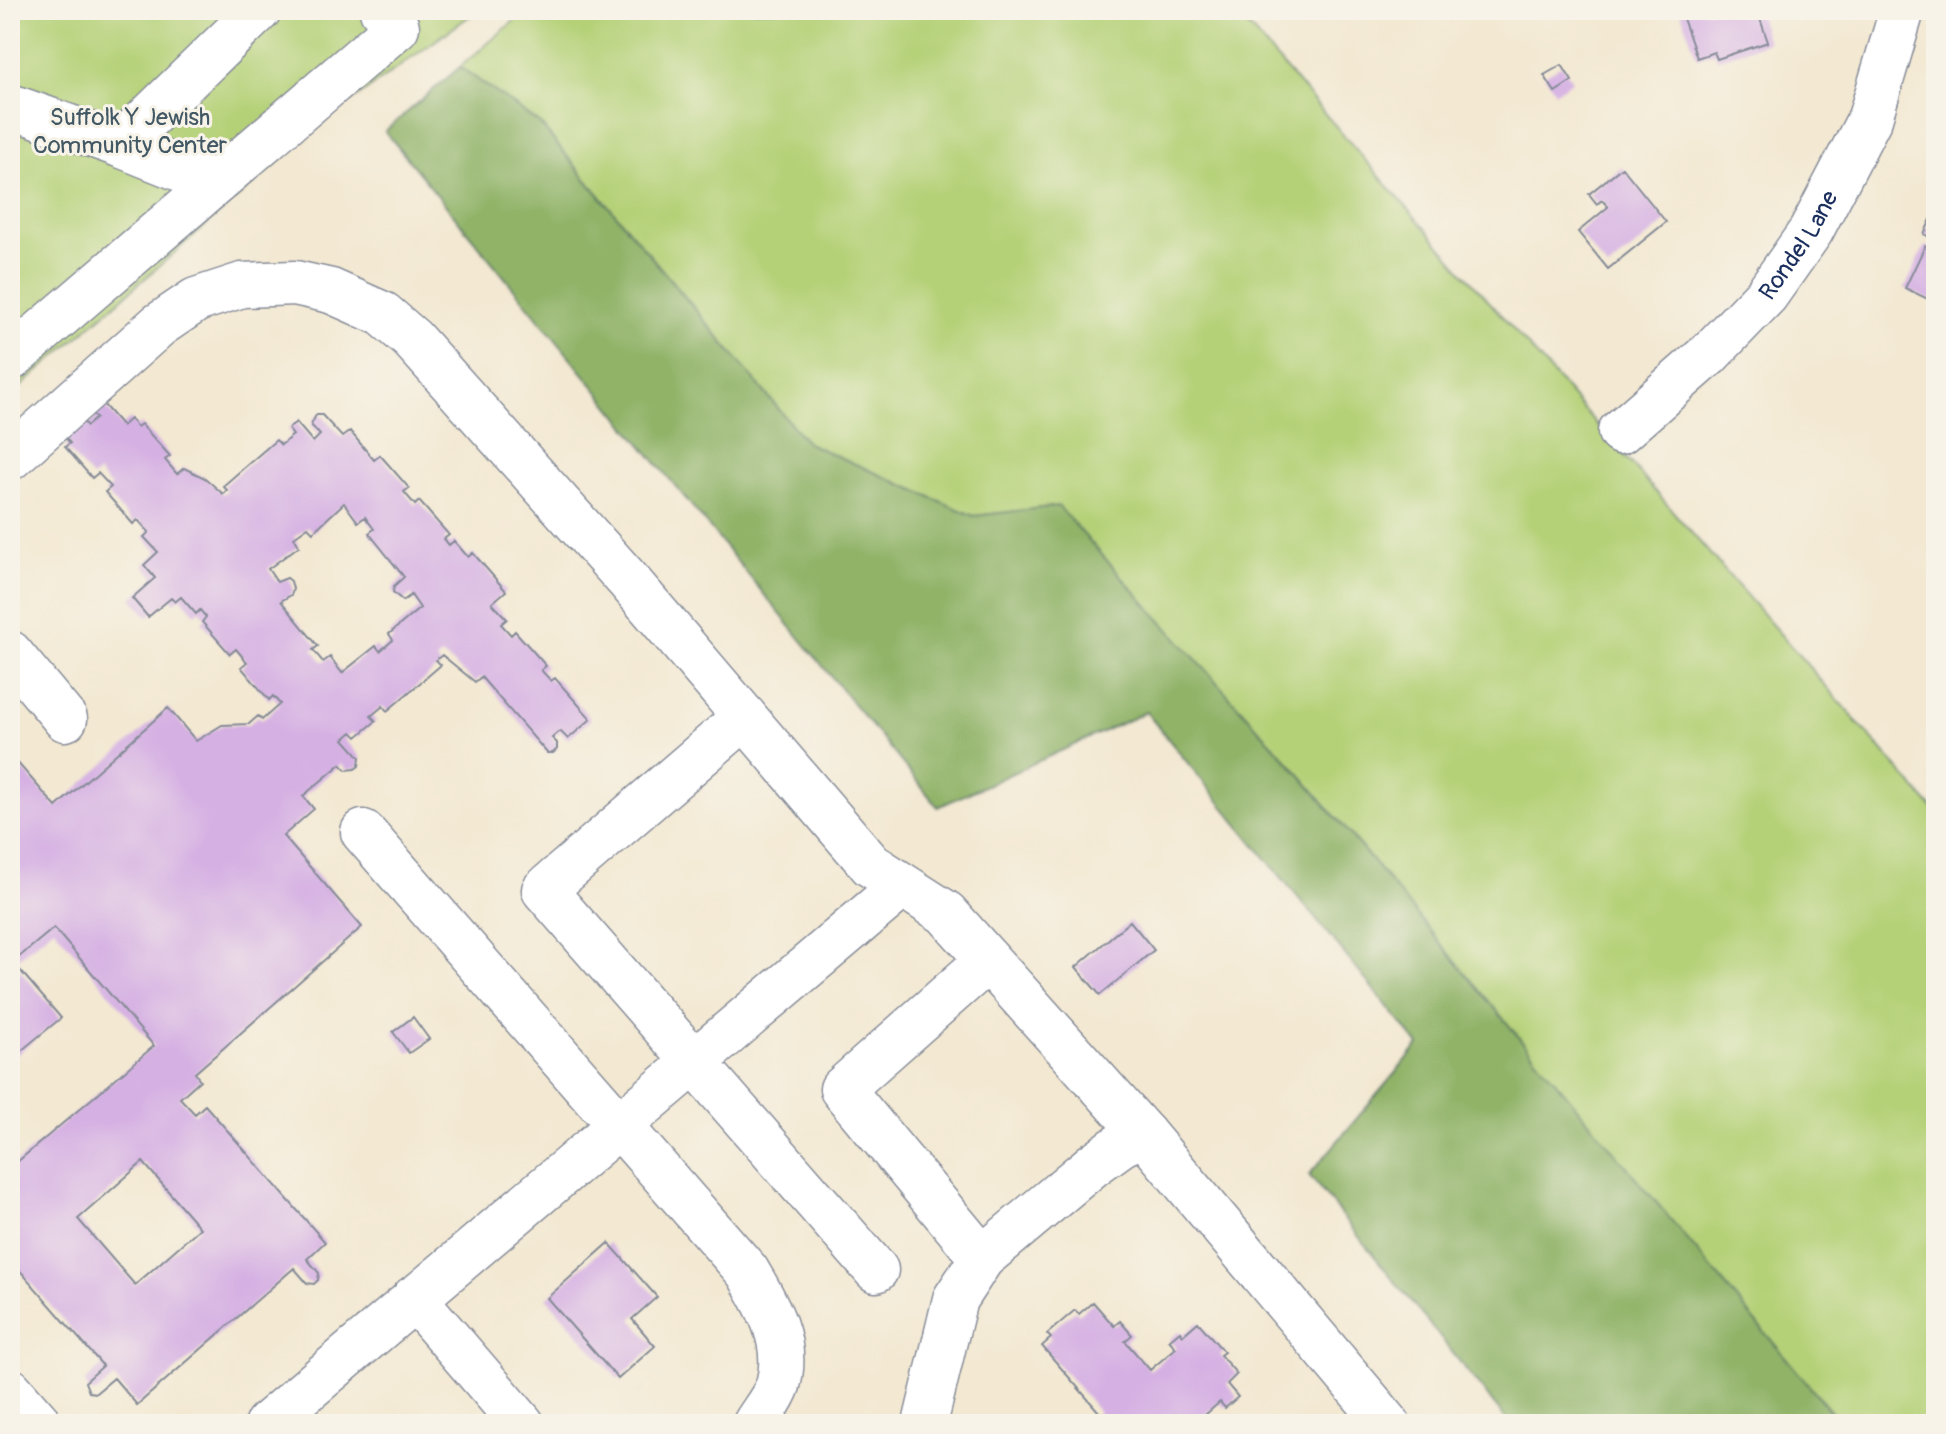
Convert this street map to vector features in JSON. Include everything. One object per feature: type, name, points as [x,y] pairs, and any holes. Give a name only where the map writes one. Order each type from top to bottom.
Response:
[{"type":"street","points":[[120,145],[259,10]]},
{"type":"street","points":[[10,359],[397,27],[382,10]]},
{"type":"street","name":"Rondel Lane","points":[[1620,432],[1708,355],[1766,295],[1811,231],[1870,118],[1902,10]]},
{"type":"street","points":[[10,106],[215,183]]},
{"type":"street","points":[[10,458],[159,325],[196,300],[242,285],[295,283],[331,291],[383,314],[412,339],[627,579],[871,865],[946,913],[1144,1134],[1388,1424]]},
{"type":"street","points":[[10,653],[65,719]]},
{"type":"street","points":[[745,717],[544,890],[876,1270]]},
{"type":"street","points":[[363,832],[747,1271],[772,1311],[781,1348],[777,1386],[755,1424]]},
{"type":"street","points":[[267,1424],[902,886]]},
{"type":"street","points":[[982,1258],[842,1089],[988,960]]},
{"type":"street","points":[[925,1424],[955,1299],[982,1258],[1093,1165],[1122,1144],[1144,1134]]},
{"type":"street","points":[[414,1298],[522,1424]]},
{"type":"street","points":[[10,1390],[40,1424]]},
{"type":"green space","name":"Suffolk Y Jewish Community Center","points":[[10,10],[478,10],[332,115],[10,396]]},
{"type":"green space","points":[[527,10],[1234,10],[1936,812],[1936,1424],[1702,1424],[1394,887],[1303,778],[1058,507],[974,516],[807,443],[540,124],[460,67]]},
{"type":"green space","points":[[460,67],[540,124],[807,443],[974,516],[1058,506],[1303,778],[1841,1424],[1510,1424],[1309,1175],[1419,1045],[1146,712],[938,807],[385,131]]},
{"type":"building","points":[[1680,10],[1757,10],[1768,42],[1717,59],[1714,52],[1697,58]]},
{"type":"building","points":[[1562,65],[1572,81],[1555,92],[1544,75]]},
{"type":"building","points":[[1622,167],[1666,222],[1608,269],[1578,232],[1608,207],[1602,200],[1597,204],[1589,194]]},
{"type":"building","points":[[1936,209],[1936,303],[1905,288],[1925,246],[1931,249],[1935,240],[1924,234]]},
{"type":"building","points":[[103,404],[122,426],[130,419],[137,427],[141,424],[170,456],[165,460],[177,474],[184,468],[205,478],[223,494],[227,490],[223,486],[276,440],[281,445],[293,435],[288,429],[296,422],[313,442],[320,435],[311,425],[316,415],[322,415],[342,437],[350,431],[374,460],[380,455],[409,488],[404,492],[415,505],[419,501],[449,535],[444,539],[449,545],[454,541],[468,557],[473,553],[506,591],[492,603],[507,619],[501,624],[511,635],[515,631],[546,666],[541,670],[551,681],[555,678],[591,719],[568,739],[560,731],[552,738],[557,743],[557,749],[547,753],[481,677],[475,682],[442,655],[436,660],[441,665],[387,711],[383,706],[371,716],[376,721],[357,737],[352,732],[344,739],[360,757],[359,766],[346,770],[341,764],[303,796],[314,809],[283,836],[362,927],[195,1073],[200,1080],[180,1098],[195,1114],[205,1105],[325,1242],[307,1259],[319,1273],[318,1280],[314,1284],[307,1283],[294,1268],[137,1405],[114,1378],[96,1393],[89,1392],[85,1382],[103,1366],[10,1259],[10,1168],[154,1046],[54,928],[13,962],[61,1018],[10,1060],[10,754],[56,807],[168,708],[196,741],[222,725],[249,724],[258,716],[262,720],[280,704],[273,696],[269,700],[241,667],[247,662],[236,649],[230,654],[202,622],[206,617],[200,610],[196,614],[181,597],[175,602],[171,598],[148,617],[132,598],[155,578],[144,565],[158,552],[144,537],[149,532],[138,520],[133,524],[105,492],[111,487],[98,473],[92,478],[65,447],[70,443],[63,435],[81,419],[87,426],[96,418],[92,414]],"holes":[[[344,503],[358,522],[365,517],[374,529],[369,533],[404,577],[394,586],[393,592],[403,601],[411,595],[420,608],[389,634],[393,640],[380,651],[376,646],[342,673],[330,657],[323,662],[313,650],[318,646],[281,601],[291,595],[291,581],[287,578],[277,582],[268,569],[299,546],[294,537],[308,527],[313,532]],[[143,1162],[200,1228],[135,1285],[78,1219]]]},
{"type":"building","points":[[1130,921],[1154,950],[1100,995],[1076,967]]},
{"type":"building","points":[[413,1017],[429,1039],[409,1053],[393,1032]]},
{"type":"building","points":[[609,1243],[657,1297],[632,1319],[655,1346],[618,1379],[547,1298]]},
{"type":"building","points":[[1093,1302],[1114,1326],[1120,1321],[1132,1335],[1125,1341],[1150,1370],[1176,1348],[1169,1340],[1180,1331],[1183,1335],[1198,1322],[1224,1352],[1220,1355],[1237,1374],[1227,1384],[1238,1397],[1225,1408],[1220,1402],[1206,1414],[1209,1417],[1201,1424],[1086,1424],[1099,1412],[1042,1346],[1051,1338],[1047,1334],[1075,1310],[1079,1314]]}]
